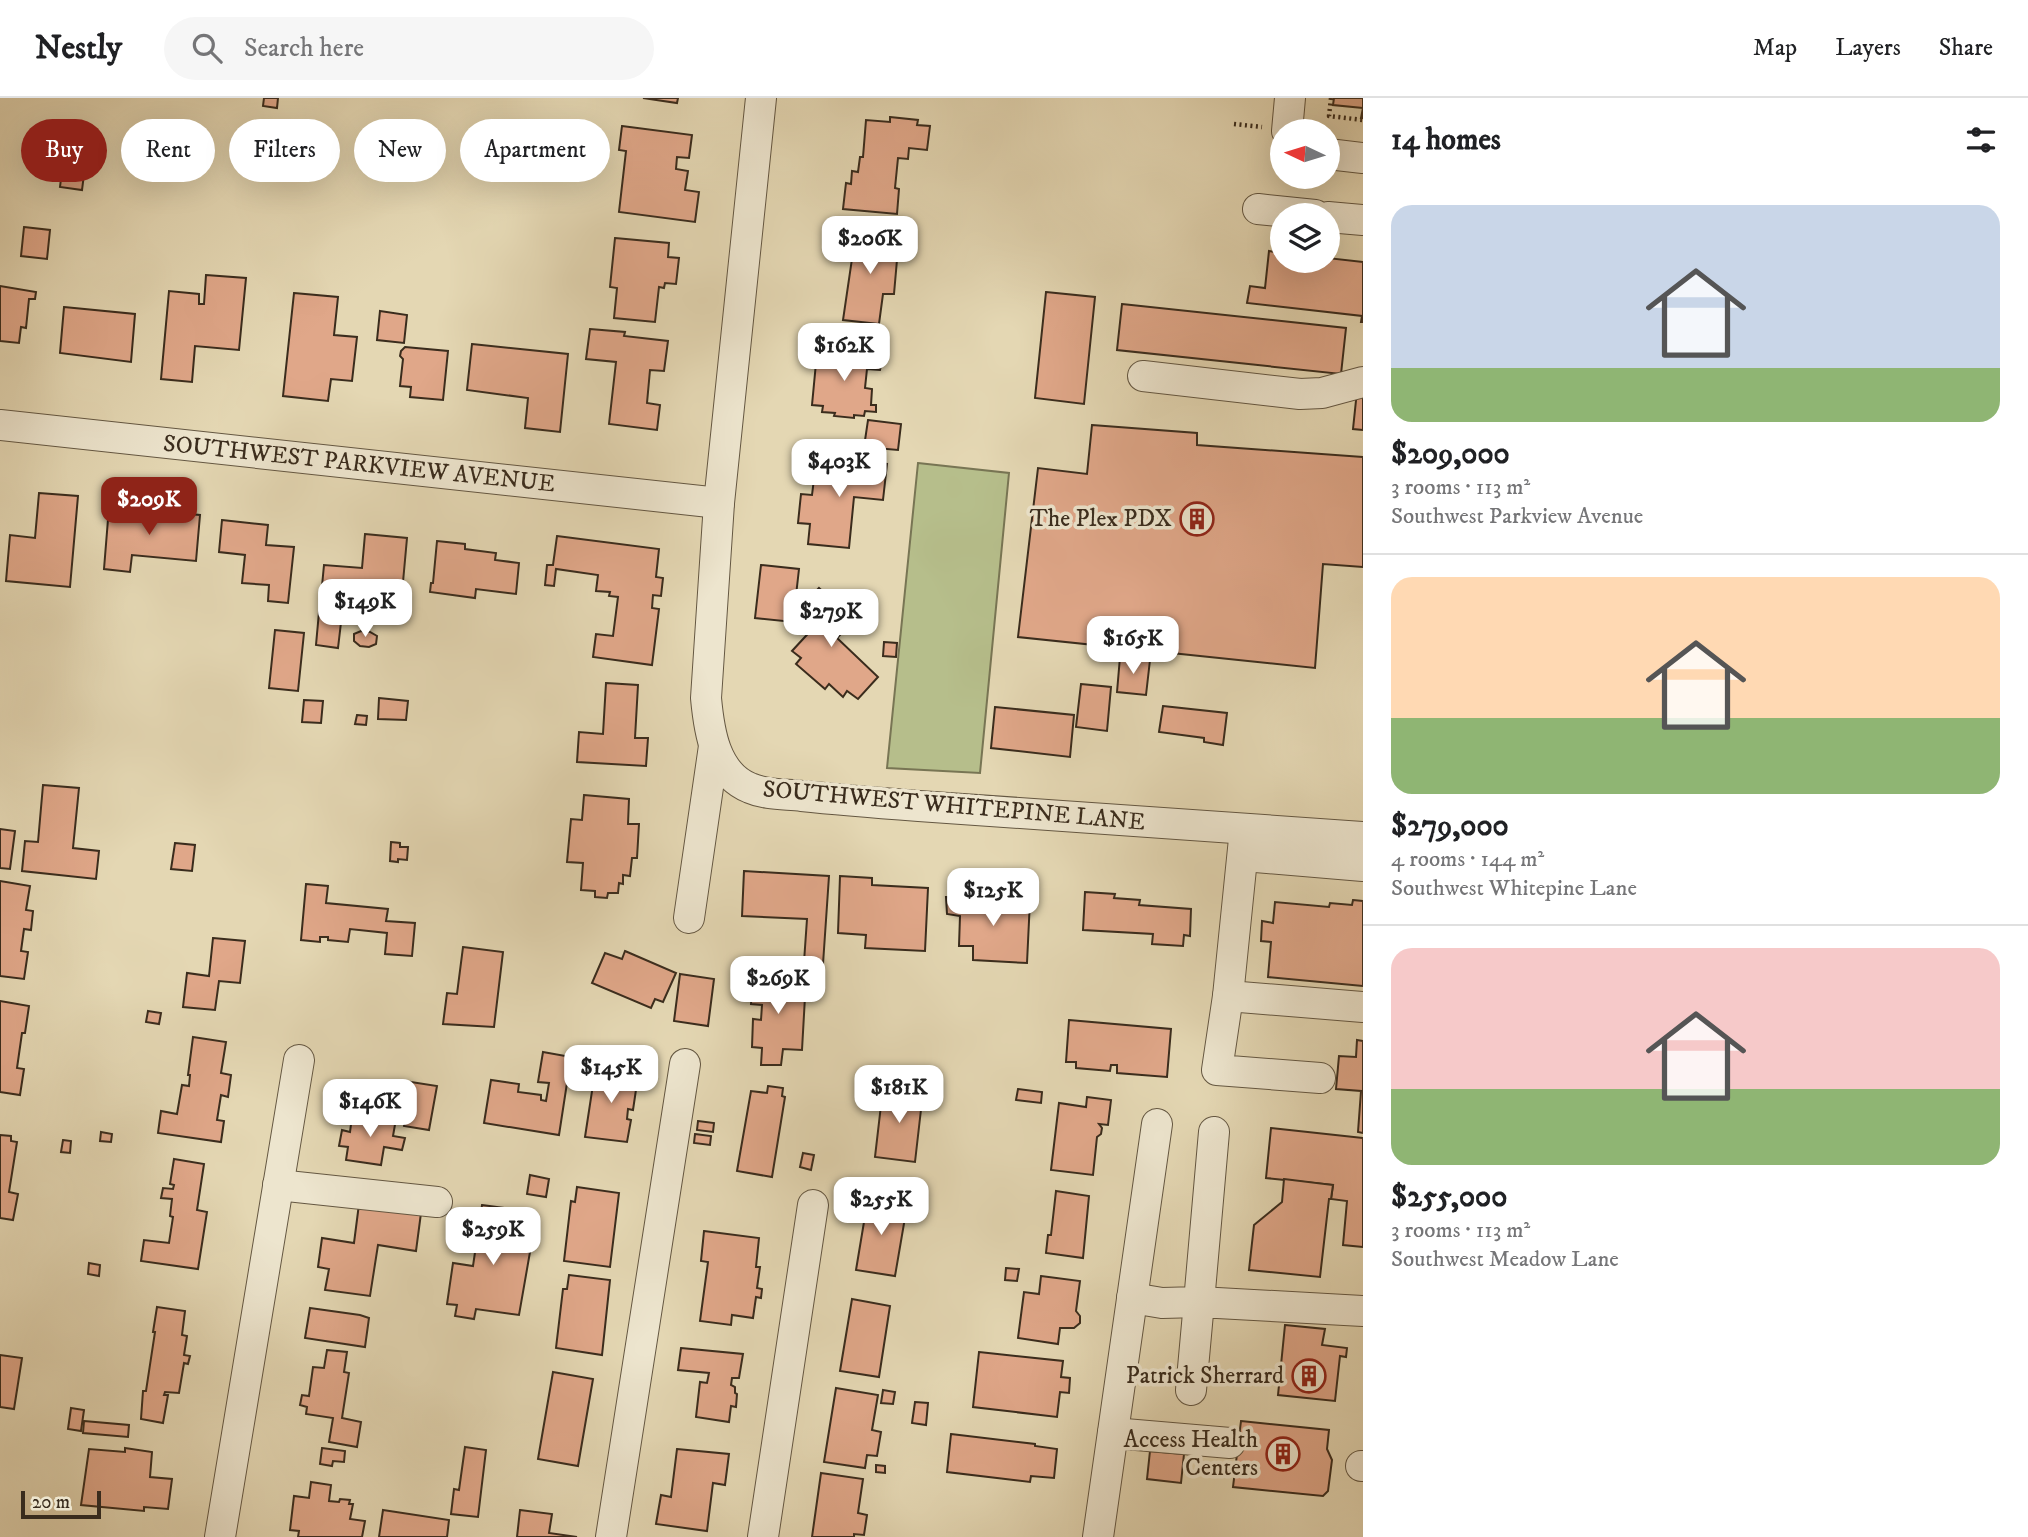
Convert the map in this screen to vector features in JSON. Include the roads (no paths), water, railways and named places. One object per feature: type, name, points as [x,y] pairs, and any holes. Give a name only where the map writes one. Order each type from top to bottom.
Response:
[{"type":"street","name":"SOUTHWEST WHITEPINE LANE","points":[[761,98],[719,503],[706,698],[714,746],[733,778],[749,788],[766,793],[1245,842],[1363,837]]},
{"type":"street","points":[[1281,119],[1290,98]]},
{"type":"street","points":[[1340,156],[1363,158]]},
{"type":"street","points":[[1258,209],[1270,210]]},
{"type":"street","points":[[1340,218],[1363,220]]},
{"type":"street","points":[[1143,376],[1300,394],[1322,393],[1363,382]]},
{"type":"street","name":"SOUTHWEST PARKVIEW AVENUE","points":[[0,425],[719,503]]},
{"type":"street","points":[[688,918],[714,746]]},
{"type":"street","points":[[1320,1078],[1217,1070],[1245,842],[1363,866]]},
{"type":"street","points":[[1228,996],[1363,1007]]},
{"type":"street","points":[[220,1537],[299,1059]]},
{"type":"street","points":[[611,1537],[685,1064]]},
{"type":"street","points":[[1098,1537],[1157,1124]]},
{"type":"street","points":[[1191,1390],[1214,1132]]},
{"type":"street","points":[[278,1185],[438,1202]]},
{"type":"street","points":[[763,1537],[813,1205]]},
{"type":"street","points":[[1132,1298],[1162,1303],[1199,1302],[1363,1311]]},
{"type":"street","points":[[1113,1433],[1230,1443]]},
{"type":"place","name":"The Plex PDX","points":[[1197,519]]},
{"type":"place","name":"Patrick Sherrard","points":[[1309,1376]]},
{"type":"place","name":"Access Health Centers","points":[[1283,1454]]}]
